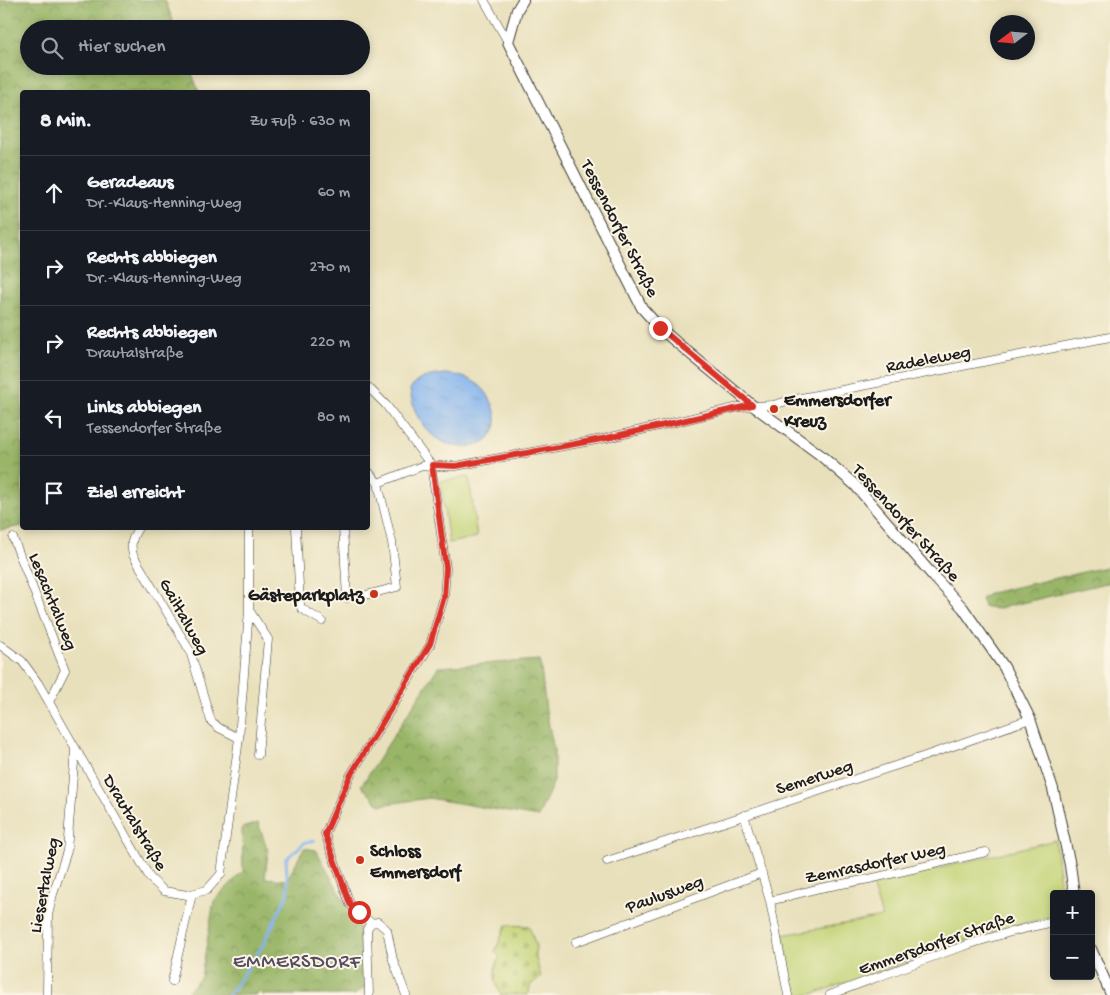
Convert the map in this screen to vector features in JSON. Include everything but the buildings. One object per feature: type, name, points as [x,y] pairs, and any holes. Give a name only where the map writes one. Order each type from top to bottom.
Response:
[{"type":"street","points":[[484,0],[508,42]]},
{"type":"street","points":[[508,42],[517,10],[523,0]]},
{"type":"street","name":"Tessendorfer Straße","points":[[508,42],[642,308],[670,338],[752,405],[819,454],[856,485],[934,577],[963,608],[1004,667],[1030,719],[1053,789],[1070,865],[1073,890]]},
{"type":"street","name":"Radeleweg","points":[[752,405],[773,405],[1110,337]]},
{"type":"street","points":[[370,388],[386,405],[432,465],[446,568],[444,597],[430,644],[350,776],[325,834],[350,904],[371,923]]},
{"type":"street","points":[[378,483],[422,466],[456,466],[607,438],[752,405]]},
{"type":"street","points":[[366,595],[397,587],[392,542],[378,483],[370,473]]},
{"type":"street","name":"Gailtalweg","points":[[136,530],[132,536],[133,556],[190,651],[211,721],[219,728],[239,738]]},
{"type":"street","points":[[172,982],[192,894],[207,890],[222,874],[239,738],[249,610],[249,530]]},
{"type":"street","points":[[296,530],[300,605],[302,609],[322,621]]},
{"type":"street","points":[[343,530],[347,598]]},
{"type":"street","name":"Lesachtalweg","points":[[12,538],[65,670],[49,702]]},
{"type":"street","points":[[249,610],[268,639],[258,755]]},
{"type":"street","name":"Drautalstraße","points":[[0,645],[22,661],[38,683],[150,878],[164,891],[187,895],[192,894]]},
{"type":"street","name":"Semerweg","points":[[607,861],[925,756],[1030,719]]},
{"type":"street","name":"Liesertalweg","points":[[47,995],[48,915],[67,851],[75,750]]},
{"type":"street","points":[[744,815],[770,901],[788,995]]},
{"type":"street","name":"Zemrasdorfer Weg","points":[[770,901],[820,888],[869,879],[986,852]]},
{"type":"street","name":"Paulusweg","points":[[576,942],[762,873]]},
{"type":"street","points":[[369,995],[366,934],[371,923],[378,922],[383,924],[387,930],[394,960],[406,995]]},
{"type":"street","name":"Emmersdorfer Straße","points":[[830,995],[939,955],[1008,933],[1050,923]]},
{"type":"street","points":[[1095,958],[1110,992]]},
{"type":"green space","points":[[0,0],[165,0],[173,20],[20,20],[20,75],[192,75],[198,90],[20,90],[20,526],[0,530]]},
{"type":"green space","points":[[469,477],[477,537],[449,543],[440,481]]},
{"type":"green space","points":[[1110,566],[1110,582],[996,609],[984,606],[981,599],[990,593]]},
{"type":"green space","points":[[540,660],[546,711],[554,750],[554,781],[538,817],[429,798],[380,805],[361,786],[438,667]]},
{"type":"green space","points":[[258,823],[268,851],[265,878],[287,880],[304,848],[316,850],[361,931],[364,988],[355,995],[263,995],[260,992],[257,995],[185,995],[201,977],[214,901],[243,871],[242,828]]},
{"type":"green space","points":[[1055,840],[1061,890],[1050,890],[1050,917],[998,930],[810,995],[794,995],[783,935],[882,917],[872,885]]},
{"type":"green space","points":[[506,925],[529,926],[536,946],[535,954],[541,978],[531,984],[528,995],[501,995],[497,985],[495,971],[500,957],[495,952]]},
{"type":"water","points":[[446,374],[472,380],[482,388],[490,399],[496,419],[492,434],[481,443],[465,447],[448,444],[431,434],[417,416],[410,389],[421,379]]},
{"type":"waterway","points":[[229,995],[262,947],[288,893],[286,859],[304,843],[314,840]]},
{"type":"place","name":"Emmersdorfer Kreuz","points":[[774,409]]},
{"type":"place","name":"Gästeparkplatz","points":[[374,594]]},
{"type":"place","name":"Schloss Emmersdorf","points":[[360,860]]},
{"type":"district","name":"EMMERSDORF","points":[[297,960]]},
{"type":"route","points":[[359,912],[350,904],[325,834],[350,776],[430,644],[444,597],[446,568],[432,465],[456,466],[607,438],[752,405],[660,328]]}]
